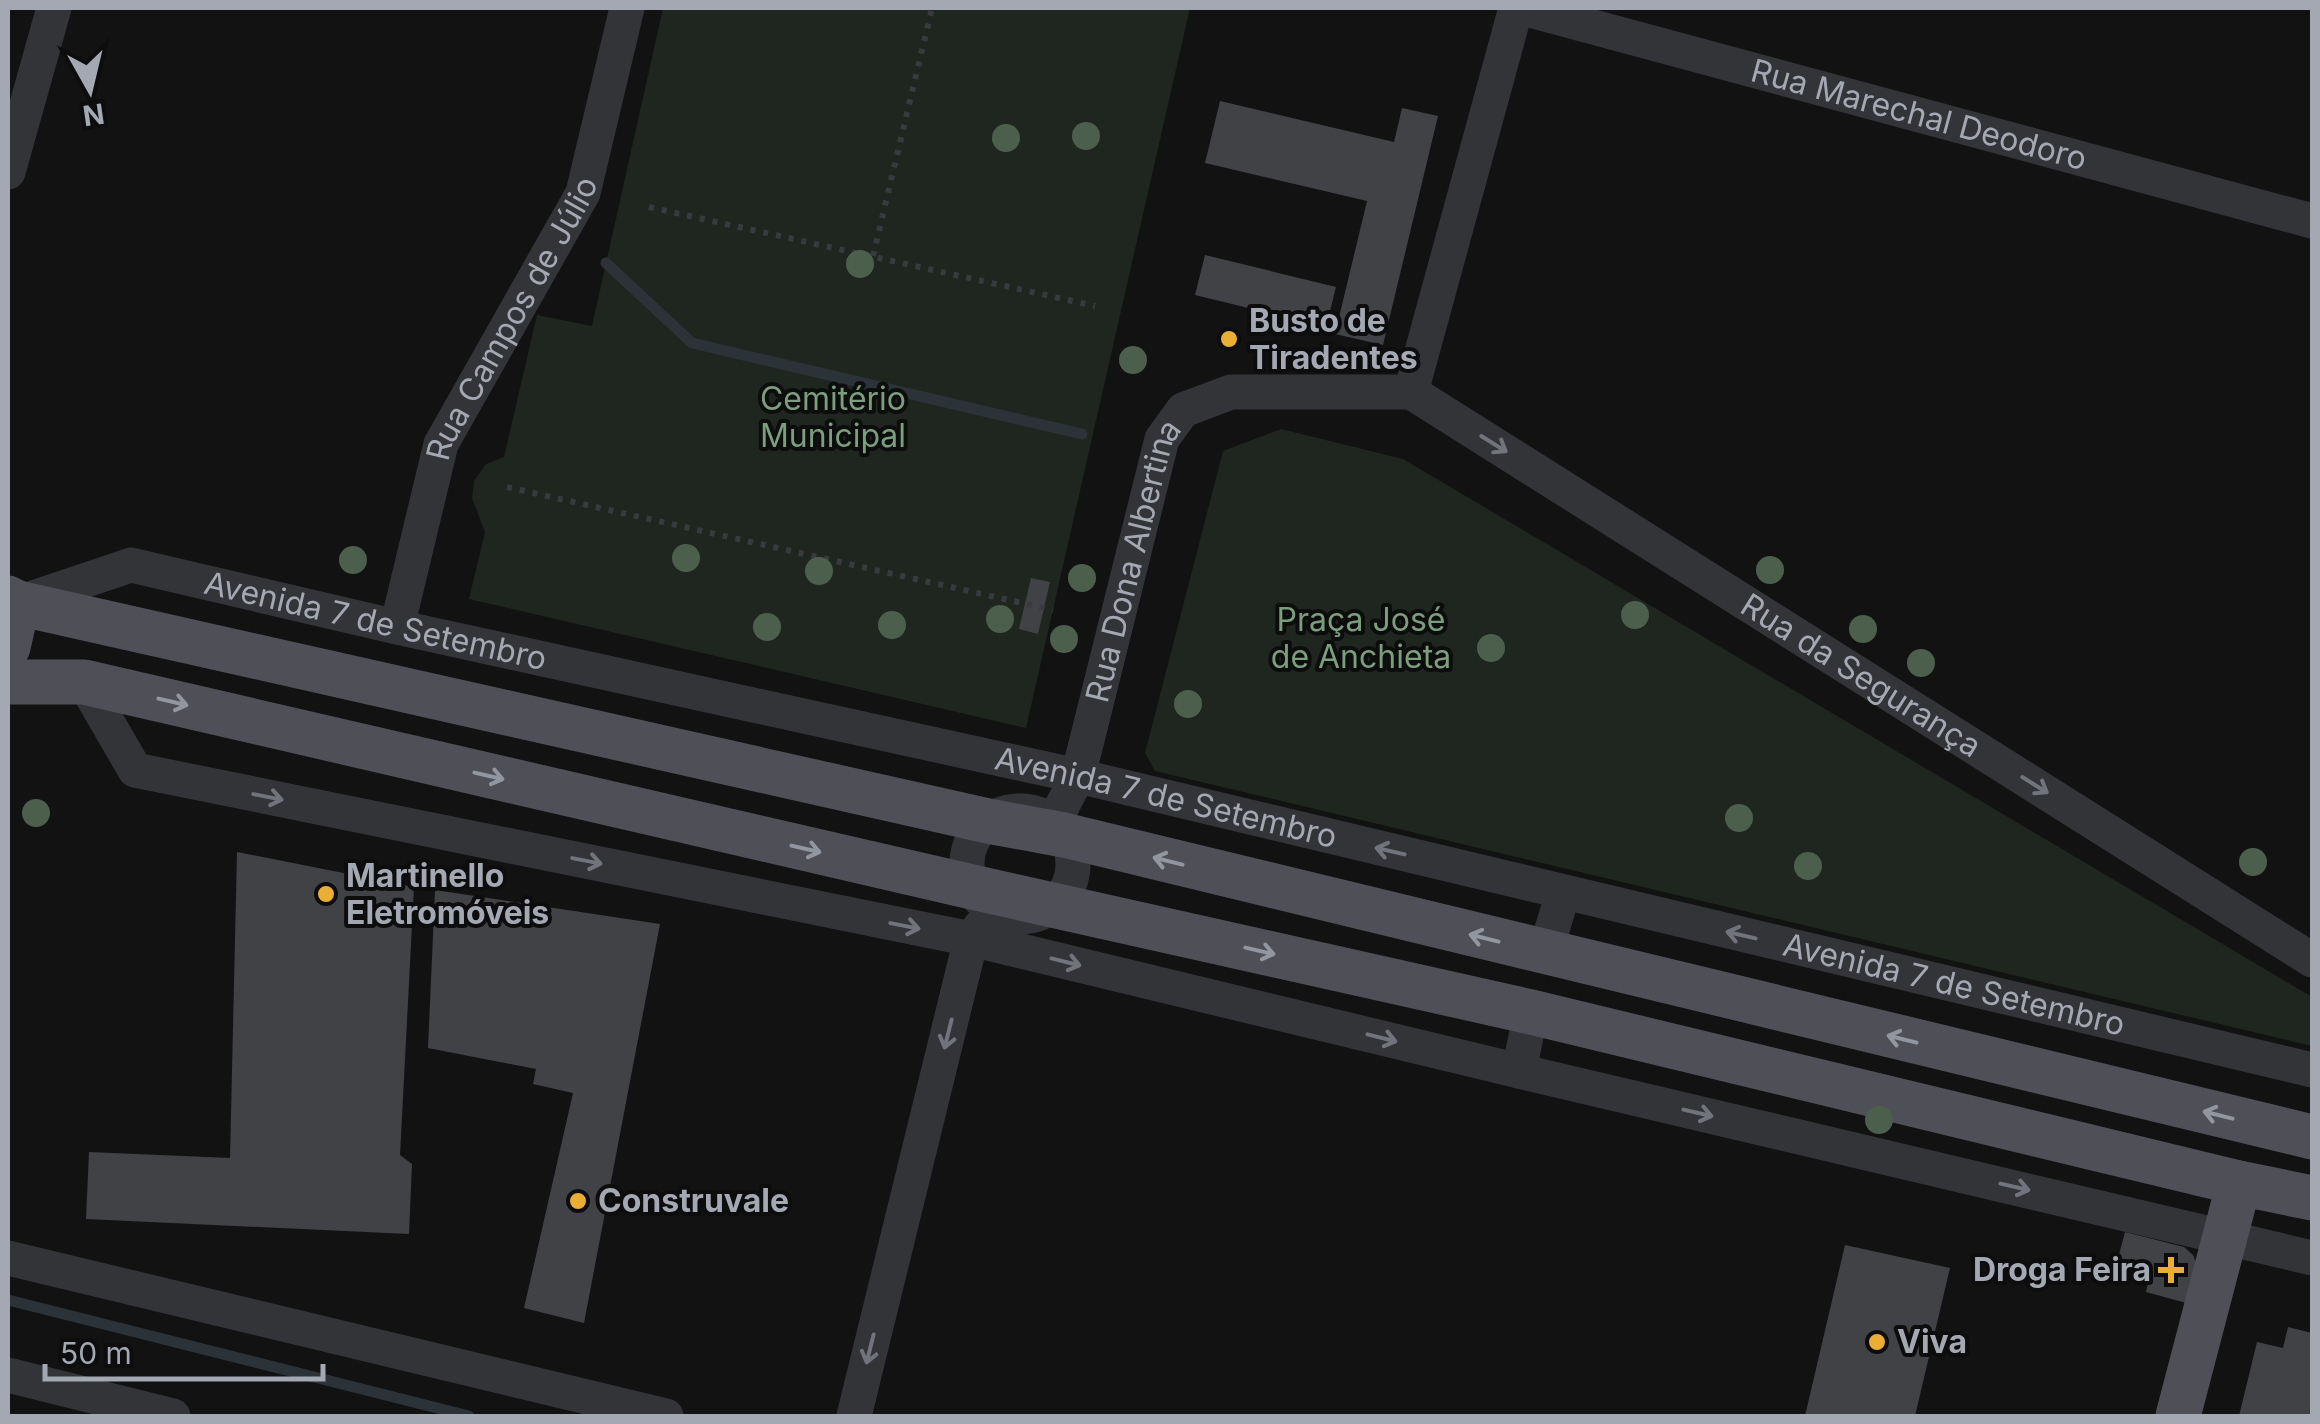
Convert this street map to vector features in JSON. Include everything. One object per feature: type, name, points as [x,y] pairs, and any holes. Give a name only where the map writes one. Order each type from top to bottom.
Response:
[{"type":"main road","points":[[8,647],[13,600]]},
{"type":"main road","name":"Avenida 7 de Setembro","points":[[13,600],[988,821],[1058,829],[1545,953],[2312,1137]]},
{"type":"main road","points":[[8,682],[84,682],[982,898],[1054,905],[1532,1012],[2312,1198]]},
{"type":"main road","points":[[2178,1416],[2238,1183]]},
{"type":"street","points":[[8,172],[54,8]]},
{"type":"street","name":"Rua Campos de Júlio","points":[[397,627],[441,444],[583,194],[627,8]]},
{"type":"street","points":[[1411,392],[1520,8]]},
{"type":"street","name":"Rua Marechal Deodoro","points":[[1520,8],[2312,221]]},
{"type":"street","name":"Rua Dona Albertina","points":[[1058,829],[1078,776],[1162,439],[1183,410],[1231,392],[1411,392]]},
{"type":"street","name":"Rua da Segurança","points":[[1411,392],[2312,960]]},
{"type":"street","name":"Avenida 7 de Setembro","points":[[13,600],[130,565],[1078,776],[2312,1070]]},
{"type":"street","points":[[84,682],[135,770],[971,939],[2312,1258]]},
{"type":"street","points":[[854,1416],[982,898],[966,858],[970,844],[988,821]]},
{"type":"street","points":[[1054,905],[1071,880],[1073,864],[1071,850],[1058,829]]},
{"type":"street","points":[[1545,953],[1563,893]]},
{"type":"street","points":[[1519,1072],[1532,1012]]},
{"type":"street","points":[[8,1258],[666,1416]]},
{"type":"street","points":[[8,1375],[62,1404],[173,1416]]},
{"type":"path","points":[[873,256],[932,8]]},
{"type":"path","points":[[649,207],[1095,306]]},
{"type":"path","points":[[507,487],[1053,610]]},
{"type":"green space","name":"Cemitério Municipal","points":[[663,8],[1190,8],[1026,728],[469,599],[485,532],[472,498],[474,481],[486,464],[504,457],[537,315],[592,326]]},
{"type":"green space","name":"Praça José de Anchieta","points":[[1281,429],[1403,459],[2312,997],[2312,1046],[1155,771],[1145,753],[1223,451]]},
{"type":"building","points":[[1220,101],[1394,142],[1402,108],[1438,116],[1383,345],[1335,334],[1367,201],[1205,163]]},
{"type":"building","points":[[1205,255],[1336,287],[1326,327],[1195,295]]},
{"type":"building","points":[[1031,578],[1050,582],[1038,634],[1019,629]]},
{"type":"building","points":[[237,852],[414,887],[400,1155],[412,1164],[409,1234],[86,1219],[89,1152],[230,1158]]},
{"type":"building","name":"Construvale","points":[[435,890],[660,924],[584,1323],[524,1308],[573,1093],[533,1084],[536,1069],[428,1048]]},
{"type":"building","name":"Droga Feira","points":[[2125,1232],[2184,1247],[2193,1255],[2198,1268],[2190,1304],[2146,1292],[2151,1272],[2117,1262]]},
{"type":"building","name":"Viva","points":[[1845,1245],[1950,1268],[1915,1416],[1805,1416]]},
{"type":"building","points":[[2288,1327],[2312,1333],[2312,1416],[2239,1416],[2257,1342],[2283,1348]]},
{"type":"waterway","points":[[606,263],[692,343],[1082,434]]},
{"type":"waterway","points":[[8,1300],[469,1416]]},
{"type":"place","name":"Busto de Tiradentes","points":[[1229,339]]},
{"type":"place","name":"Martinello Eletromóveis","points":[[326,894]]},
{"type":"place","name":"Construvale","points":[[578,1201]]},
{"type":"place","name":"Droga Feira","points":[[2171,1270]]},
{"type":"place","name":"Viva","points":[[1877,1342]]}]
